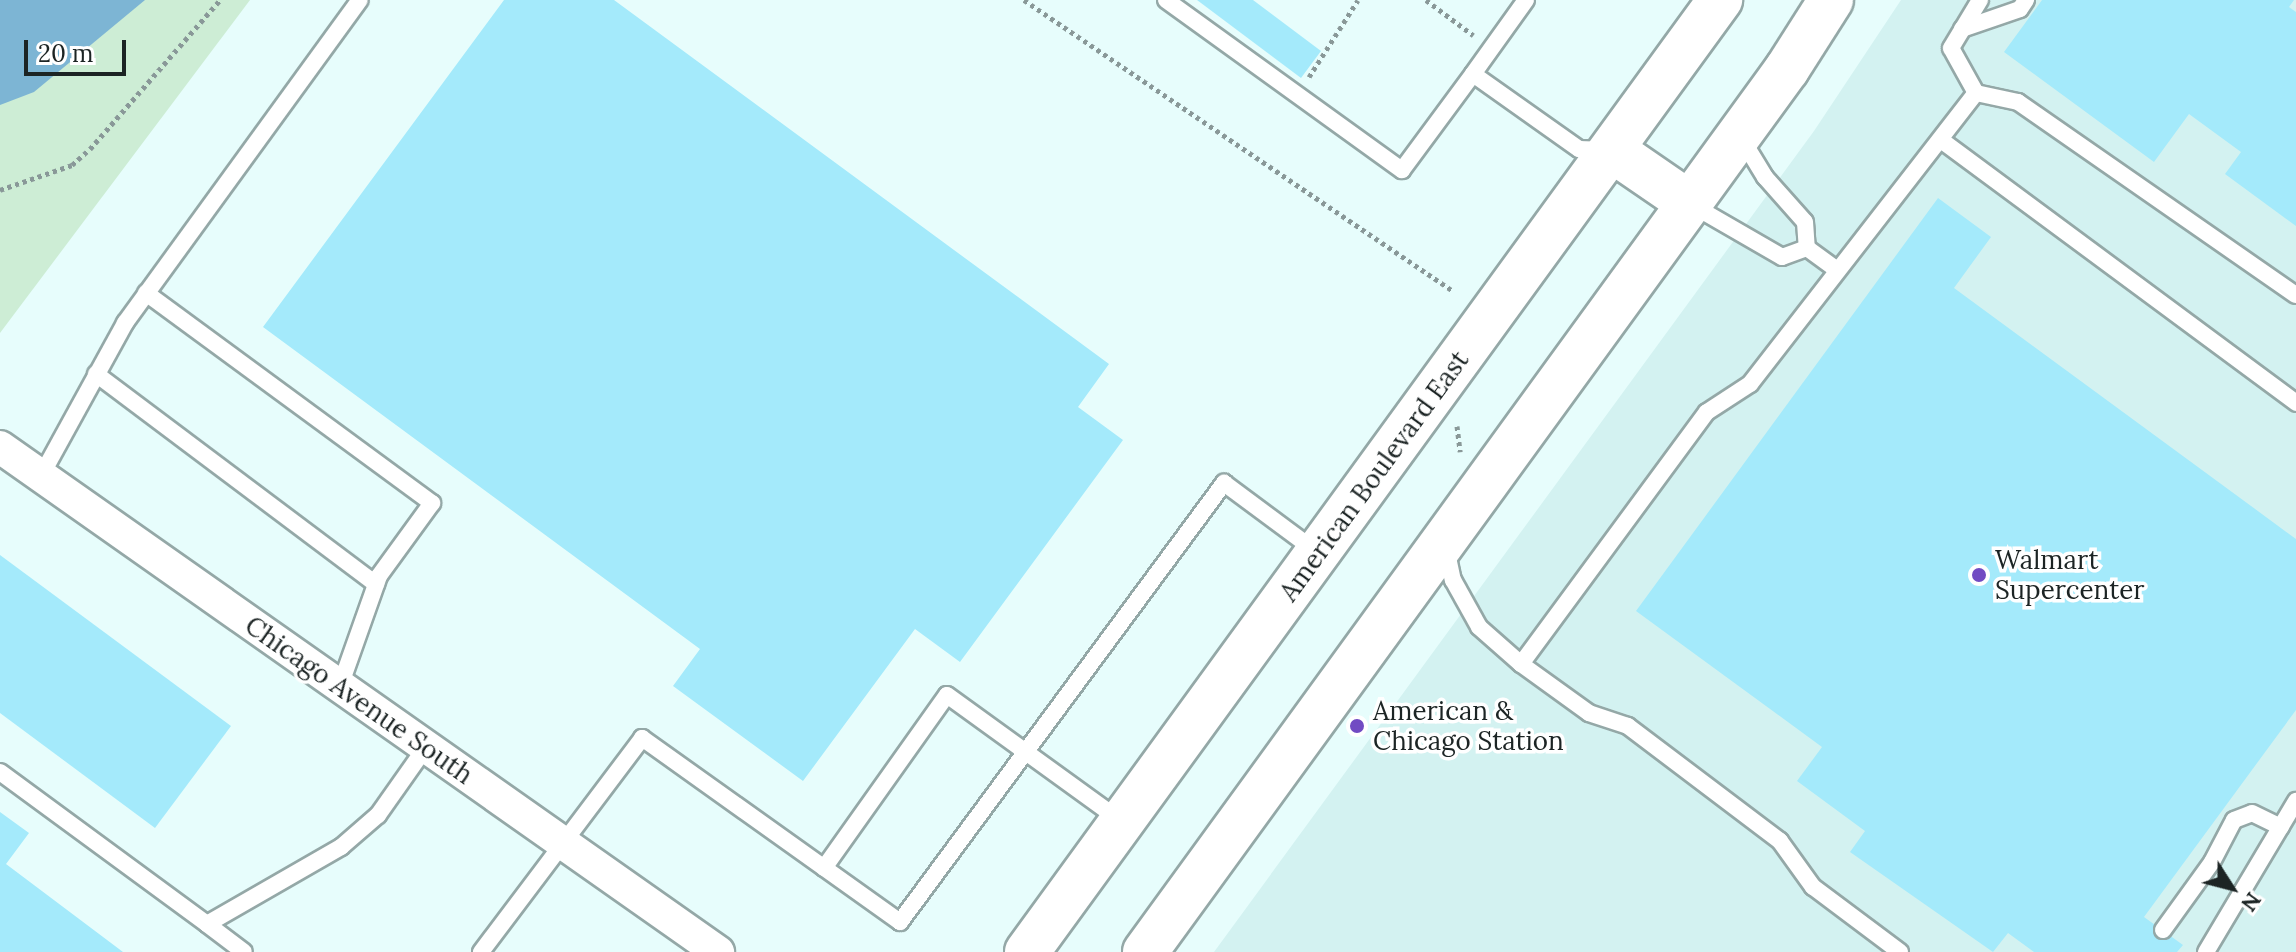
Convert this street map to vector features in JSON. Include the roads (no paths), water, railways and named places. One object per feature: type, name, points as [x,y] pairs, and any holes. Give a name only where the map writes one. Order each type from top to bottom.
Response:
[{"type":"main road","name":"American Boulevard East","points":[[1027,952],[1720,0]]},
{"type":"main road","points":[[1145,952],[1739,135],[1831,0]]},
{"type":"main road","points":[[1612,150],[1689,203]]},
{"type":"street","name":"Chicago Avenue South","points":[[0,447],[718,952]]},
{"type":"lane","points":[[41,476],[96,374],[146,293],[360,0]]},
{"type":"lane","points":[[1166,0],[1402,170],[1526,0]]},
{"type":"lane","points":[[1980,0],[1951,48],[1976,93],[2018,102],[2296,295]]},
{"type":"lane","points":[[1962,29],[2020,9],[2026,0]]},
{"type":"lane","points":[[1473,74],[1579,149],[1612,150]]},
{"type":"lane","points":[[1521,664],[1707,412],[1750,384],[1836,269],[1976,93]]},
{"type":"lane","points":[[1739,135],[1765,177],[1805,222],[1807,248],[1836,269]]},
{"type":"lane","points":[[1941,140],[2296,403]]},
{"type":"lane","points":[[1689,203],[1782,257],[1807,248]]},
{"type":"lane","points":[[146,293],[432,503],[376,584],[340,686]]},
{"type":"lane","points":[[96,374],[376,584]]},
{"type":"lane","points":[[481,952],[642,738],[900,922],[1224,483],[1318,553]]},
{"type":"lane","points":[[1444,540],[1453,580],[1479,627],[1521,664],[1589,713],[1628,726],[1758,824],[1780,841],[1813,887],[1900,952]]},
{"type":"lane","points":[[824,868],[947,695],[1122,822]]},
{"type":"lane","points":[[207,924],[341,847],[378,815],[426,747]]},
{"type":"lane","points":[[0,772],[244,952]]},
{"type":"lane","points":[[2206,952],[2296,801]]},
{"type":"lane","points":[[2163,930],[2212,862],[2234,820],[2252,813],[2281,827]]},
{"type":"water","points":[[0,0],[145,0],[34,92],[0,105]]},
{"type":"place","name":"Walmart Supercenter","points":[[1979,575]]},
{"type":"place","name":"American & Chicago Station","points":[[1357,726]]}]
